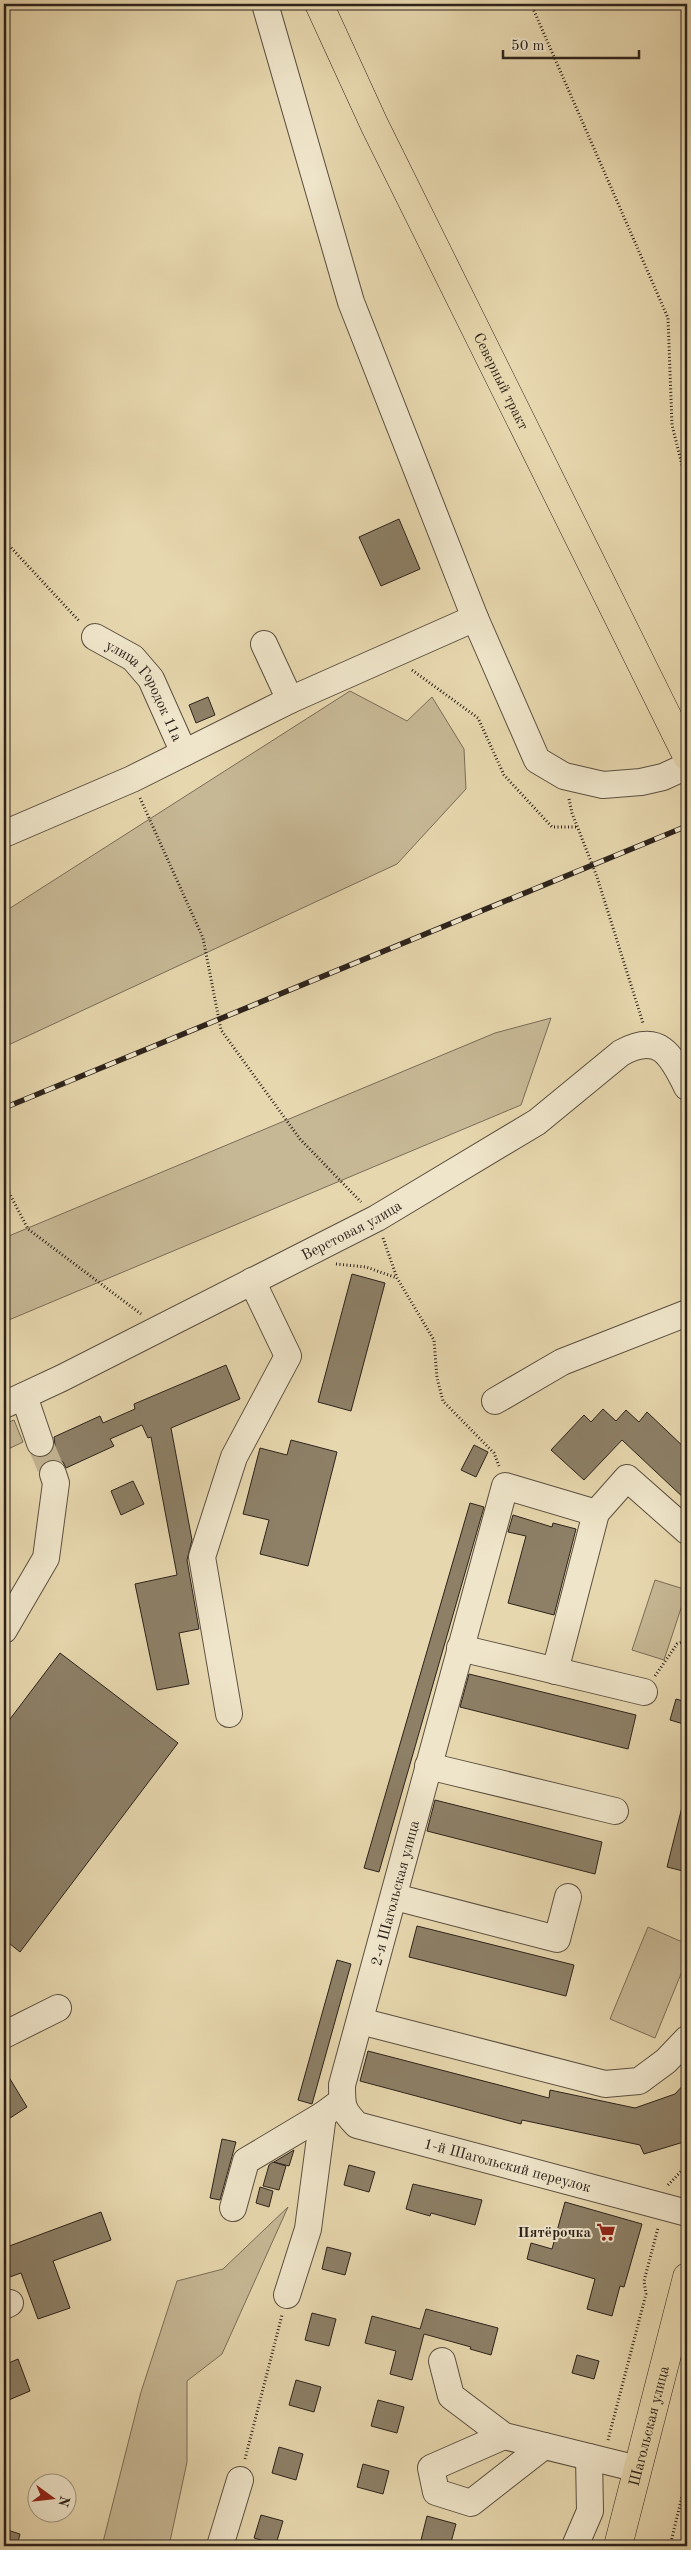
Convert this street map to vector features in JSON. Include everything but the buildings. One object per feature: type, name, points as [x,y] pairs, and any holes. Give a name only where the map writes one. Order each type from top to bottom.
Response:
[{"type":"main road","name":"Северный тракт","points":[[319,4],[374,124],[687,756]]},
{"type":"main road","name":"Шагольская улица","points":[[618,2546],[687,2277]]},
{"type":"street","points":[[265,4],[350,302],[475,618],[537,760],[564,776],[603,785],[620,785],[664,777],[687,766]]},
{"type":"street","points":[[4,834],[132,779],[290,700],[475,618]]},
{"type":"street","name":"улица Городок 11а","points":[[95,637],[133,658],[151,679],[184,753]]},
{"type":"street","points":[[264,644],[290,700]]},
{"type":"street","points":[[650,1043],[664,1050],[676,1064],[687,1087]]},
{"type":"street","name":"Верстовая улица","points":[[14,1400],[377,1218],[538,1122],[621,1053],[635,1045],[650,1043]]},
{"type":"street","points":[[228,1714],[202,1557],[234,1457],[288,1356],[252,1281]]},
{"type":"street","points":[[495,1401],[562,1362],[687,1313]]},
{"type":"street","points":[[14,1400],[40,1443]]},
{"type":"street","points":[[4,1630],[46,1558],[56,1483],[53,1474]]},
{"type":"street","points":[[555,1671],[596,1513],[627,1478],[687,1531]]},
{"type":"street","points":[[505,1486],[596,1513]]},
{"type":"street","name":"2-я Шагольская улица","points":[[288,2295],[308,2229],[332,2108],[342,2085],[395,1897],[428,1766],[505,1486]]},
{"type":"street","points":[[460,1648],[644,1692]]},
{"type":"street","points":[[428,1766],[615,1811]]},
{"type":"street","points":[[395,1897],[557,1939],[568,1897]]},
{"type":"street","points":[[4,2034],[58,2008]]},
{"type":"street","points":[[360,2021],[605,2084],[639,2081],[666,2061],[687,2039]]},
{"type":"street","points":[[233,2208],[246,2162],[332,2108]]},
{"type":"street","name":"1-й Шагольский переулок","points":[[332,2108],[344,2112],[357,2125],[687,2213]]},
{"type":"street","points":[[442,2361],[451,2396],[504,2436],[638,2469]]},
{"type":"street","points":[[504,2436],[431,2468],[436,2492],[471,2503],[544,2446]]},
{"type":"street","points":[[575,2546],[590,2511],[596,2459]]},
{"type":"street","points":[[220,2546],[240,2480]]},
{"type":"path","points":[[531,4],[668,318],[672,425],[687,485]]},
{"type":"path","points":[[4,540],[95,637]]},
{"type":"path","points":[[394,655],[478,718],[504,775],[552,828],[577,827]]},
{"type":"path","points":[[564,776],[572,813],[597,877],[650,1043]]},
{"type":"path","points":[[132,779],[203,938],[222,1030],[300,1139],[377,1218],[397,1278],[434,1340],[438,1378],[443,1401],[494,1453],[505,1486]]},
{"type":"path","points":[[4,1183],[28,1229],[160,1328]]},
{"type":"path","points":[[331,1263],[366,1267],[397,1278]]},
{"type":"path","points":[[644,1692],[677,1644],[687,1640]]},
{"type":"path","points":[[596,2459],[646,2294],[644,2281],[659,2226],[647,2223],[651,2204],[687,2165]]},
{"type":"path","points":[[240,2480],[288,2295]]},
{"type":"path","points":[[670,2546],[687,2476]]},
{"type":"shaded area","points":[[350,691],[407,721],[432,697],[464,749],[466,789],[397,864],[4,1047],[4,912]]},
{"type":"shaded area","points":[[551,1018],[521,1105],[4,1322],[4,1238],[495,1033]]},
{"type":"shaded area","points":[[14,1420],[23,1442],[4,1451],[4,1424]]},
{"type":"shaded area","points":[[655,1580],[687,1590],[664,1660],[632,1650]]},
{"type":"shaded area","points":[[648,1927],[687,1944],[687,1959],[655,2038],[610,2019]]},
{"type":"shaded area","points":[[288,2207],[222,2354],[187,2381],[187,2462],[169,2546],[102,2546],[141,2392],[177,2281],[223,2269]]},
{"type":"tunnel","points":[[40,1443],[53,1474]]},
{"type":"railway","points":[[4,1108],[687,826]]},
{"type":"place","name":"Пятёрочка","points":[[606,2232]]}]
